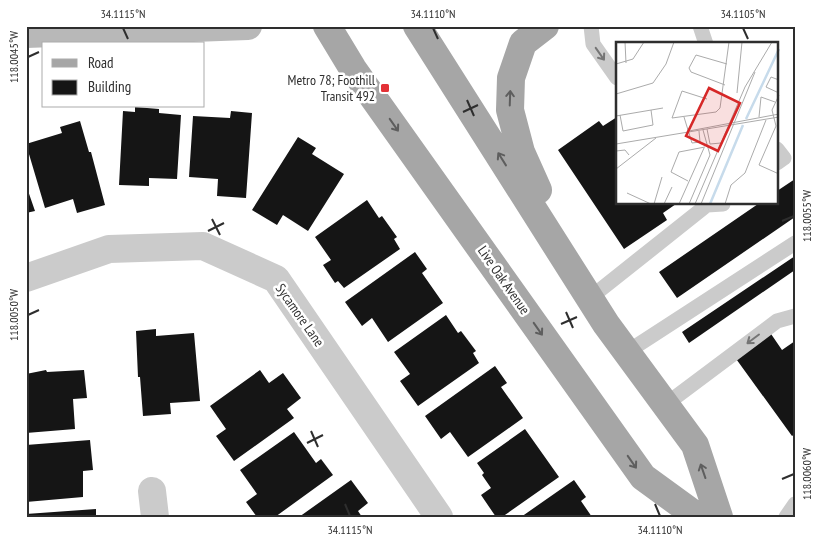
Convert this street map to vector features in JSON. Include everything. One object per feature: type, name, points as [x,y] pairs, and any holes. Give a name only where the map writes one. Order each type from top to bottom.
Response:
[{"type":"main road","points":[[26,34],[248,26]]},
{"type":"main road","name":"Live Oak Avenue","points":[[327,26],[353,69],[643,477],[698,517]]},
{"type":"main road","points":[[417,26],[590,298],[695,445],[719,517]]},
{"type":"main road","points":[[545,26],[523,43],[510,78],[510,110],[521,152],[575,274]]},
{"type":"street","name":"Sycamore Lane","points":[[26,278],[109,249],[204,246],[276,279],[439,517]]},
{"type":"lane","points":[[590,26],[593,44],[616,77]]},
{"type":"lane","points":[[700,26],[705,42]]},
{"type":"lane","points":[[778,150],[784,158],[778,162]]},
{"type":"lane","points":[[590,298],[705,205]]},
{"type":"lane","points":[[627,352],[795,243]]},
{"type":"lane","points":[[665,405],[777,321],[795,316]]},
{"type":"lane","points":[[786,517],[795,504]]},
{"type":"building","points":[[135,108],[147,108],[159,109],[159,113],[181,115],[177,179],[149,178],[149,186],[119,185],[123,111],[135,112]]},
{"type":"building","points":[[231,111],[252,113],[246,198],[217,196],[218,179],[189,177],[193,116],[230,118]]},
{"type":"building","points":[[616,118],[616,205],[675,205],[663,213],[667,220],[624,249],[558,150],[599,121],[603,126]]},
{"type":"building","points":[[80,121],[89,152],[91,152],[105,205],[77,213],[73,199],[45,208],[26,144],[62,133],[60,127]]},
{"type":"building","points":[[298,137],[316,148],[312,154],[344,174],[308,231],[283,215],[277,225],[252,210]]},
{"type":"building","points":[[795,179],[795,217],[677,298],[659,272],[757,205],[778,205],[778,190]]},
{"type":"building","points":[[26,185],[35,211],[26,213]]},
{"type":"building","points":[[367,200],[379,218],[382,216],[397,237],[394,239],[400,249],[344,288],[338,281],[335,283],[323,265],[331,260],[315,237]]},
{"type":"building","points":[[415,252],[427,269],[422,273],[443,303],[388,342],[372,318],[362,326],[345,302]]},
{"type":"building","points":[[795,256],[795,270],[689,343],[682,332]]},
{"type":"building","points":[[446,315],[458,333],[461,331],[476,351],[473,353],[479,363],[418,406],[400,381],[410,374],[394,352]]},
{"type":"building","points":[[156,329],[156,336],[194,333],[200,401],[170,403],[171,414],[143,416],[140,377],[138,377],[136,331]]},
{"type":"building","points":[[769,331],[782,350],[795,341],[795,434],[792,436],[734,356]]},
{"type":"building","points":[[495,366],[507,383],[501,387],[523,418],[468,457],[450,432],[441,439],[425,416]]},
{"type":"building","points":[[46,370],[47,372],[84,370],[87,398],[73,399],[75,429],[26,433],[26,374]]},
{"type":"building","points":[[260,370],[269,383],[283,373],[301,398],[287,409],[294,418],[234,461],[216,436],[226,429],[210,406]]},
{"type":"building","points":[[525,429],[559,477],[502,517],[496,517],[481,495],[491,488],[482,475],[484,473],[477,463]]},
{"type":"building","points":[[294,432],[316,463],[321,459],[333,475],[275,517],[257,517],[246,502],[257,494],[240,470]]},
{"type":"building","points":[[90,440],[93,470],[83,471],[83,497],[26,502],[26,445]]},
{"type":"building","points":[[351,480],[368,503],[358,511],[362,517],[299,517]]},
{"type":"building","points":[[574,480],[586,497],[581,501],[592,517],[521,517]]},
{"type":"building","points":[[96,509],[96,517],[26,517],[26,514]]},
{"type":"place","name":"Metro 78; Foothill Transit 492","points":[[385,88]]}]
